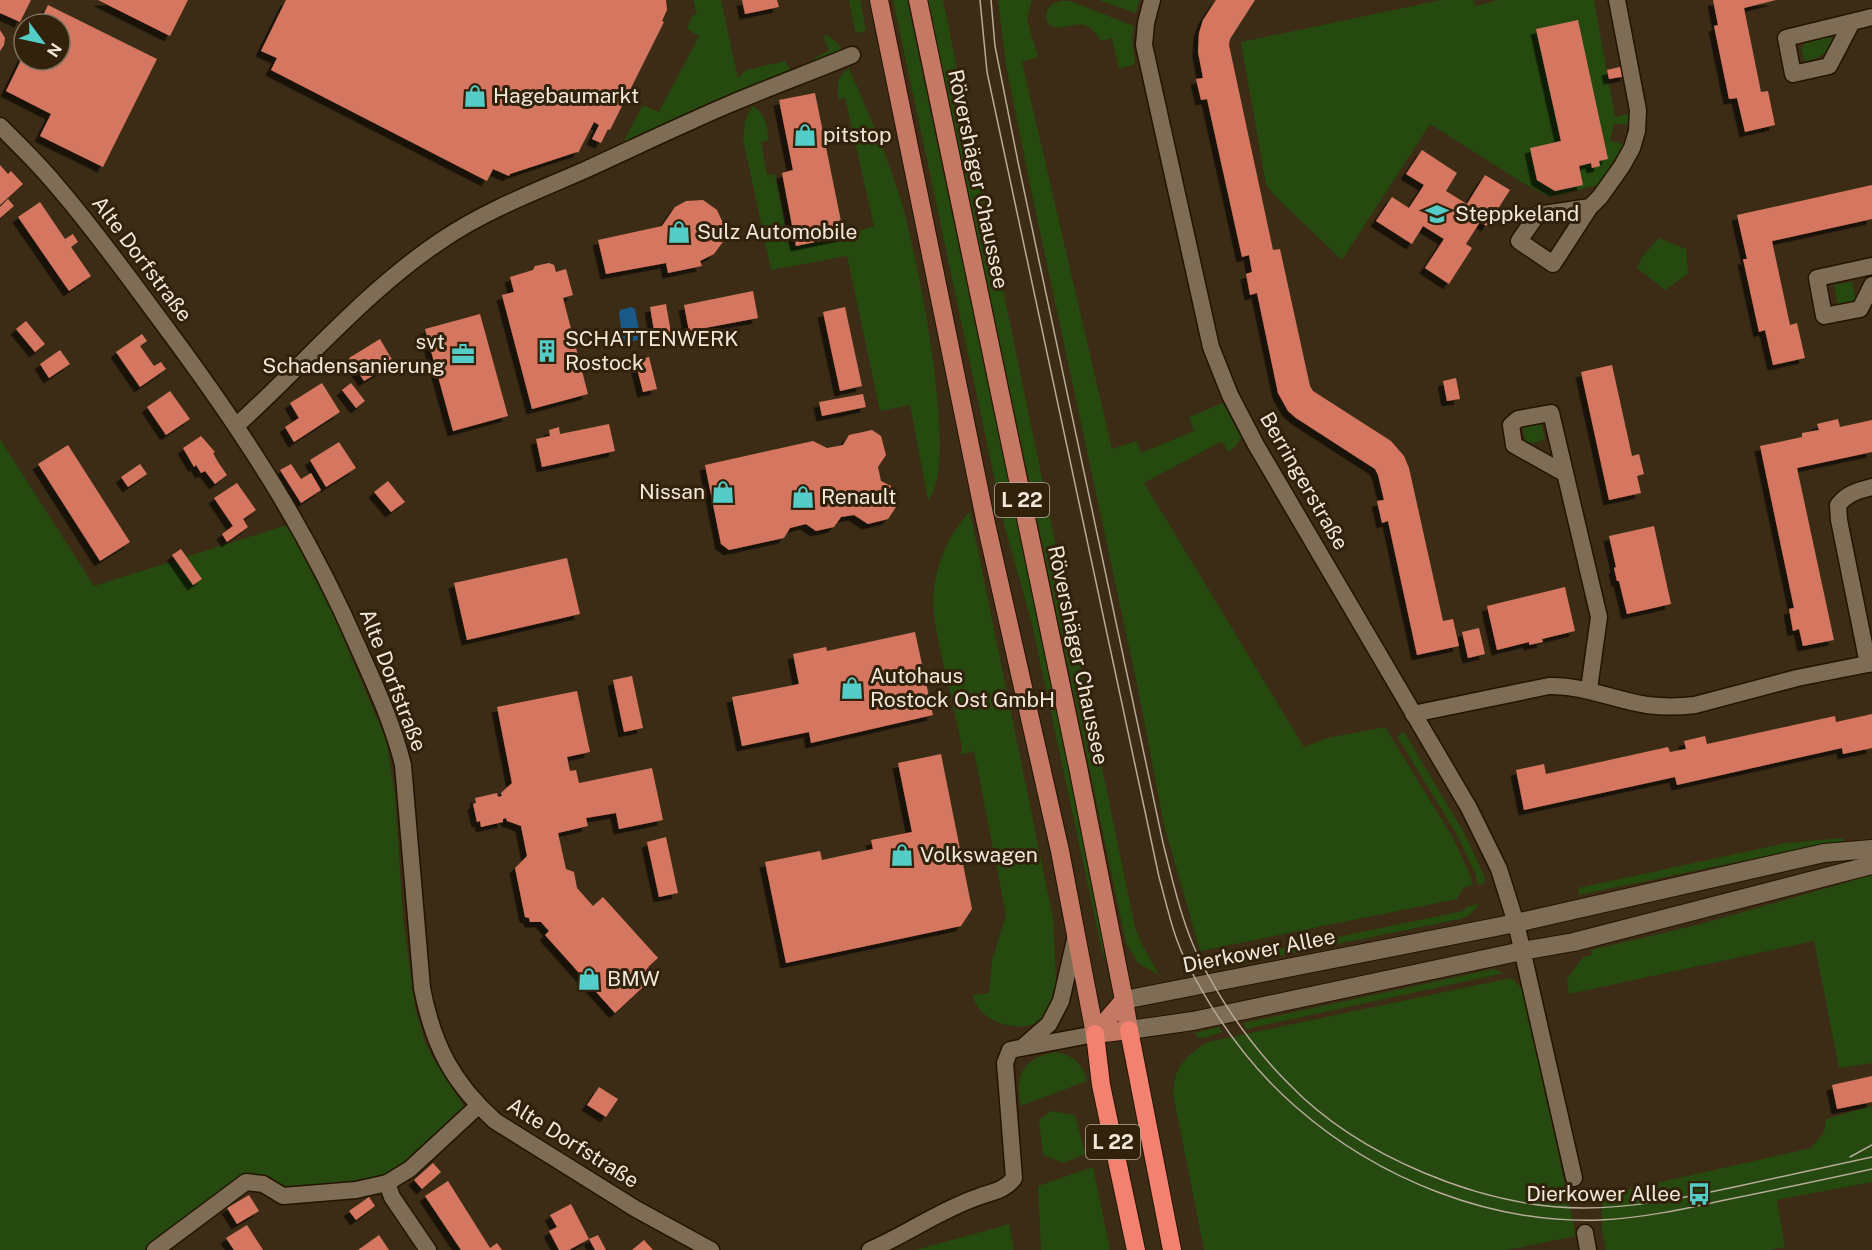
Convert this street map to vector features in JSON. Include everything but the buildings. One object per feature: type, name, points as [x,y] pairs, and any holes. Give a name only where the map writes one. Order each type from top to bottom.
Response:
[{"type":"highway","name":"Rövershäger Chaussee","points":[[1129,1030],[1172,1250]]},
{"type":"highway","name":"L 22","points":[[1095,1034],[1101,1085],[1136,1250]]},
{"type":"main road","name":"L 22","points":[[879,0],[985,519],[1077,934],[1095,1034]]},
{"type":"main road","name":"Rövershäger Chaussee","points":[[918,0],[1077,760],[1129,1030]]},
{"type":"main road","name":"Dierkower Allee","points":[[1124,1000],[1516,923],[1824,853],[1872,849]]},
{"type":"main road","points":[[1095,1034],[1194,1021],[1574,942],[1872,865]]},
{"type":"main road","points":[[1095,1034],[1124,1000]]},
{"type":"street","name":"Berringerstraße","points":[[1152,0],[1146,23],[1144,45],[1210,347],[1230,395],[1256,446],[1484,835],[1499,868],[1522,951]]},
{"type":"street","points":[[1590,207],[1622,166],[1632,148],[1637,131],[1638,110],[1617,0]]},
{"type":"street","points":[[1852,22],[1872,17]]},
{"type":"street","points":[[237,425],[270,396],[365,302],[410,264],[451,234],[556,182],[731,103],[852,56]]},
{"type":"street","name":"Alte Dorfstraße","points":[[0,126],[55,184],[100,239],[237,425],[316,556],[393,731],[403,765],[422,988],[428,1018],[437,1044],[449,1066],[478,1106],[522,1140],[636,1209],[711,1250]]},
{"type":"street","points":[[1872,266],[1817,278],[1824,316],[1860,309],[1872,285]]},
{"type":"street","points":[[1564,473],[1599,617],[1589,689]]},
{"type":"street","points":[[1413,714],[1549,686],[1568,685],[1647,705],[1695,705],[1797,678],[1870,664],[1839,520],[1838,505],[1845,496],[1872,487]]},
{"type":"street","points":[[1023,1047],[1049,1024],[1061,1001],[1077,934]]},
{"type":"street","points":[[1522,951],[1574,1178]]},
{"type":"street","points":[[870,1250],[956,1205],[1008,1186],[1014,1178],[1005,1063],[1010,1050],[1095,1034]]},
{"type":"street","points":[[155,1250],[246,1182],[263,1184],[284,1196],[346,1191],[387,1183],[410,1169],[478,1106]]},
{"type":"street","points":[[387,1183],[392,1197],[428,1250]]},
{"type":"street","points":[[1585,1233],[1588,1250]]},
{"type":"green space","points":[[693,0],[721,0],[738,78],[746,70],[785,61],[792,72],[829,50],[823,37],[827,35],[841,46],[840,54],[782,81],[776,76],[626,144],[625,139],[643,105],[659,112],[699,36],[687,29],[692,16],[697,14]]},
{"type":"green space","points":[[849,0],[860,0],[866,29],[863,32],[855,31]]},
{"type":"green space","points":[[893,0],[907,0],[1092,880],[1109,963],[1107,964],[1102,951],[1032,624],[1005,528]]},
{"type":"green space","points":[[928,0],[943,0],[1135,927],[1159,975],[1138,963],[1126,943]]},
{"type":"green space","points":[[998,0],[1032,0],[1027,19],[1038,57],[1022,62],[1112,449],[1137,441],[1141,453],[1194,431],[1189,417],[1223,403],[1241,438],[1236,446],[1228,452],[1222,441],[1144,483],[1304,747],[1327,738],[1385,727],[1453,838],[1471,877],[1473,885],[1464,887],[1457,899],[1200,951],[1164,825],[1139,694],[1030,185],[1006,65]]},
{"type":"green space","points":[[1099,0],[1139,0],[1136,13]]},
{"type":"green space","points":[[1441,0],[1473,0],[1475,6],[1498,0],[1594,0],[1615,117],[1629,114],[1628,125],[1614,123],[1610,141],[1624,144],[1598,185],[1549,197],[1430,124],[1342,260],[1266,185],[1241,42]]},
{"type":"green space","points":[[1060,1],[1070,1],[1134,26],[1132,39],[1135,64],[1119,69],[1112,38],[1101,41],[1087,26],[1056,27],[1048,23],[1047,10]]},
{"type":"green space","points":[[1830,36],[1834,39],[1824,53],[1813,60],[1804,60],[1801,48],[1807,42]]},
{"type":"green space","points":[[849,68],[896,186],[917,266],[933,357],[940,446],[937,479],[928,500],[910,405],[880,411],[847,256],[771,270],[743,139],[745,121],[752,106],[763,116],[766,125],[769,140],[761,142],[767,175],[775,174],[789,246],[844,236],[874,226],[845,98],[839,100],[838,95],[840,78]]},
{"type":"green space","points":[[1659,238],[1686,249],[1688,274],[1665,290],[1637,268],[1642,257]]},
{"type":"green space","points":[[1852,282],[1856,301],[1838,305],[1834,285]]},
{"type":"green space","points":[[1541,422],[1545,440],[1526,444],[1522,425]]},
{"type":"green space","points":[[0,439],[94,586],[287,525],[330,607],[386,740],[395,795],[403,917],[415,1008],[425,1042],[434,1060],[469,1114],[410,1169],[319,1195],[246,1183],[155,1250],[0,1250]]},
{"type":"green space","points":[[970,512],[1053,918],[1057,998],[1044,1018],[1031,1025],[1022,1026],[1004,1024],[987,1016],[975,1003],[973,995],[989,993],[992,960],[1006,915],[974,751],[960,755],[962,747],[938,640],[933,603],[936,579],[943,554],[955,531]]},
{"type":"green space","points":[[1404,732],[1463,831],[1484,875],[1485,883],[1477,885],[1476,875],[1457,835],[1397,736]]},
{"type":"green space","points":[[1843,838],[1843,844],[1785,852],[1579,895],[1578,888],[1786,843]]},
{"type":"green space","points":[[1872,865],[1872,1063],[1839,1068],[1814,941],[1569,994],[1567,979],[1583,957],[1592,955],[1591,950],[1701,924],[1852,881],[1850,871]]},
{"type":"green space","points":[[1480,904],[1468,916],[1460,919],[1210,970],[1206,964],[1463,911],[1468,906]]},
{"type":"green space","points":[[1493,969],[1504,973],[1246,1029],[1243,1023]]},
{"type":"green space","points":[[1511,978],[1524,993],[1576,1236],[1507,1250],[1204,1250],[1173,1094],[1178,1069],[1187,1057],[1208,1042]]},
{"type":"green space","points":[[1219,1027],[1222,1032],[1204,1038],[1199,1038],[1194,1033]]},
{"type":"green space","points":[[1056,1052],[1076,1061],[1083,1069],[1087,1081],[1021,1106],[1019,1085],[1023,1069],[1036,1058]]},
{"type":"green space","points":[[1872,1106],[1872,1182],[1777,1200],[1785,1247],[1769,1250],[1606,1250],[1602,1232],[1602,1200],[1612,1193],[1811,1148],[1824,1132],[1826,1119]]},
{"type":"green space","points":[[1051,1111],[1075,1115],[1085,1154],[1064,1163],[1043,1155],[1039,1120]]},
{"type":"green space","points":[[1093,1167],[1110,1250],[1041,1250],[1038,1186]]},
{"type":"green space","points":[[1009,1224],[1014,1250],[916,1250]]},
{"type":"water","points":[[631,307],[635,309],[640,336],[638,340],[628,342],[623,340],[619,314],[620,310]]},
{"type":"tram line","points":[[980,0],[987,72],[1159,877],[1182,953],[1221,1022],[1264,1076],[1296,1107],[1328,1133],[1363,1156],[1399,1175],[1438,1192],[1477,1205],[1518,1214],[1559,1219],[1600,1220],[1679,1210],[1872,1169]]},
{"type":"tram line","points":[[991,0],[995,46],[1018,162],[1163,843],[1178,903],[1200,960],[1251,1041],[1289,1084],[1317,1110],[1350,1134],[1424,1173],[1464,1188],[1505,1199],[1544,1206],[1583,1208],[1642,1204],[1700,1194],[1872,1157]]},
{"type":"tram line","points":[[1850,1157],[1872,1145]]},
{"type":"place","name":"Hagebaumarkt","points":[[475,96]]},
{"type":"place","name":"pitstop","points":[[805,135]]},
{"type":"place","name":"Steppkeland","points":[[1437,214]]},
{"type":"place","name":"Sulz Automobile","points":[[679,232]]},
{"type":"place","name":"SCHATTENWERK Rostock","points":[[547,351]]},
{"type":"place","name":"svt Schadensanierung","points":[[463,354]]},
{"type":"place","name":"Nissan","points":[[723,492]]},
{"type":"place","name":"Renault","points":[[803,497]]},
{"type":"place","name":"Autohaus Rostock Ost GmbH","points":[[852,688]]},
{"type":"place","name":"Volkswagen","points":[[902,855]]},
{"type":"place","name":"BMW","points":[[589,979]]},
{"type":"place","name":"Dierkower Allee","points":[[1699,1194]]}]
